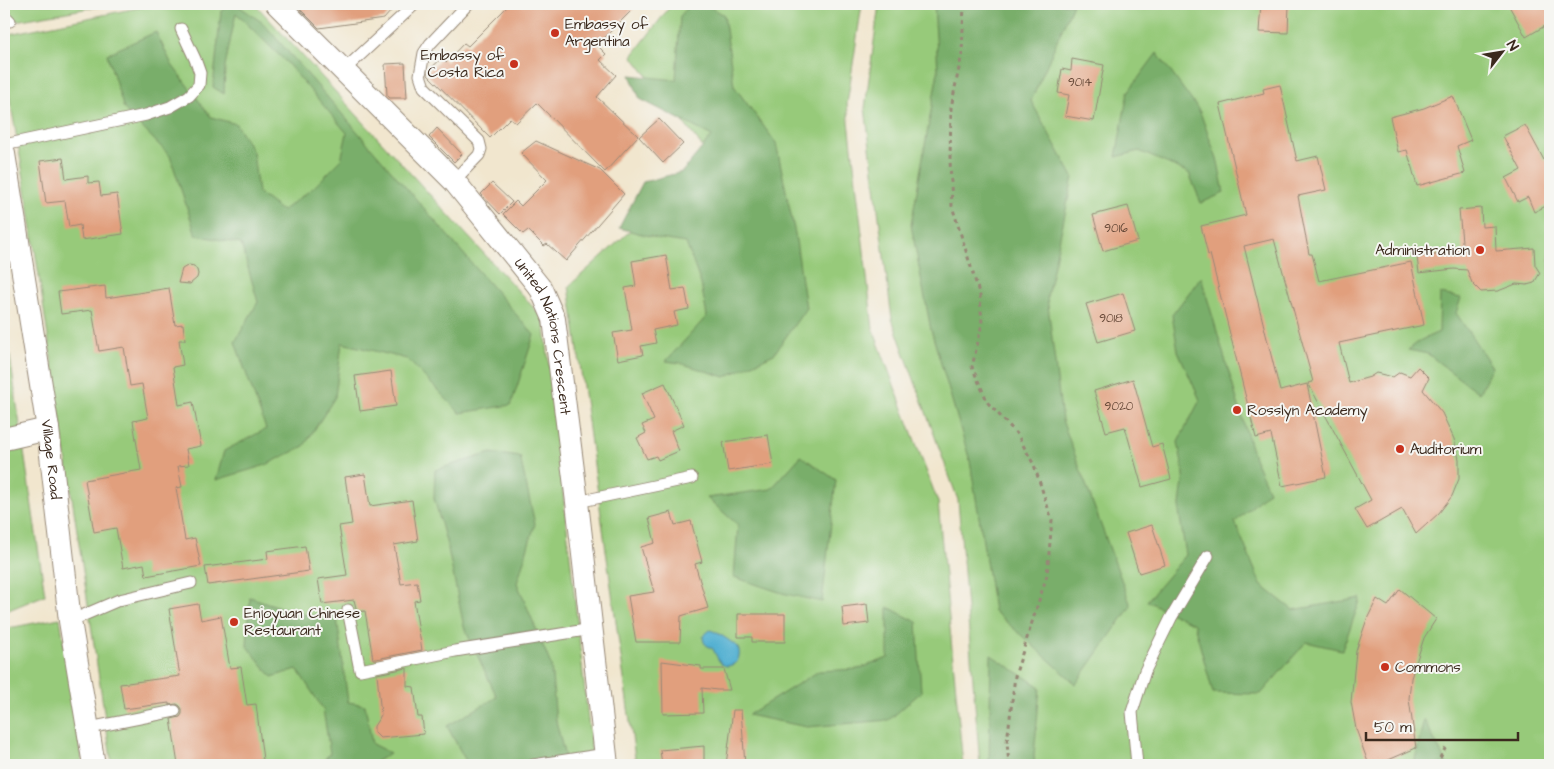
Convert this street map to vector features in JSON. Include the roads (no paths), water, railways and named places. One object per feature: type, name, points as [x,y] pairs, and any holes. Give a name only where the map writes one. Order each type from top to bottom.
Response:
[{"type":"street","name":"United Nations Crescent","points":[[276,4],[454,182],[541,289],[554,318],[607,760]]},
{"type":"street","name":"Village Road","points":[[4,154],[48,429],[70,621],[94,765]]},
{"type":"street","points":[[4,438],[48,429]]},
{"type":"lane","points":[[343,71],[415,4]]},
{"type":"lane","points":[[454,182],[479,155],[482,149],[479,141],[424,87],[420,75],[424,53],[439,33],[468,4]]},
{"type":"lane","points":[[4,144],[146,115],[170,107],[189,96],[199,85],[200,73],[181,30]]},
{"type":"lane","points":[[577,502],[692,478]]},
{"type":"lane","points":[[1137,765],[1132,712],[1145,671],[1171,618],[1208,556]]},
{"type":"lane","points":[[70,621],[119,600],[191,583]]},
{"type":"lane","points":[[348,610],[360,670],[455,651],[592,629]]},
{"type":"lane","points":[[89,728],[175,711]]},
{"type":"lane","points":[[533,765],[607,760]]},
{"type":"water","points":[[710,630],[724,637],[737,647],[739,656],[737,662],[728,666],[719,661],[713,649],[704,641],[703,636]]},
{"type":"place","name":"Embassy of Argentina","points":[[555,33]]},
{"type":"place","name":"Embassy of Costa Rica","points":[[514,64]]},
{"type":"place","name":"Administration","points":[[1480,250]]},
{"type":"place","name":"Rosslyn Academy","points":[[1237,410]]},
{"type":"place","name":"Auditorium","points":[[1400,449]]},
{"type":"place","name":"Enjoyuan Chinese Restaurant","points":[[234,622]]},
{"type":"place","name":"Commons","points":[[1385,667]]}]
